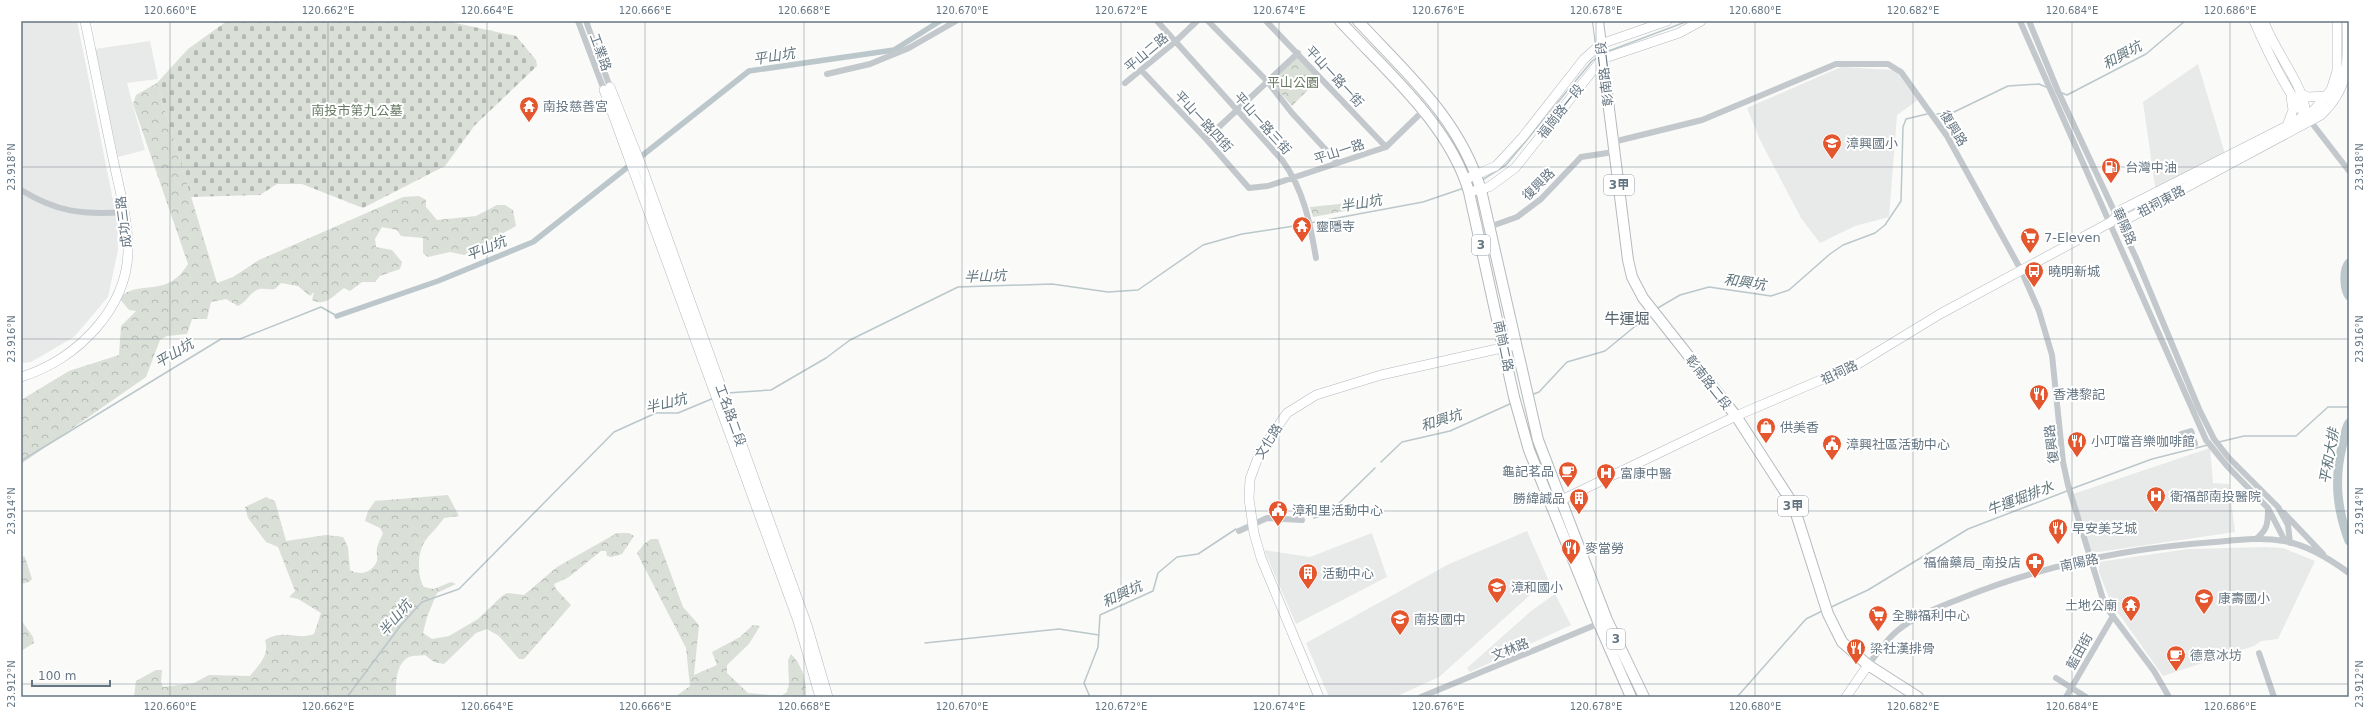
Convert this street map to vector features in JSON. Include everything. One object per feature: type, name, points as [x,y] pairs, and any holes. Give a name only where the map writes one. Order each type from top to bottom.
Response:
[{"type":"main road","name":"南崗二路","points":[[1340,21],[1423,111],[1449,145],[1466,179],[1504,348],[1529,450],[1556,503],[1631,697]]},
{"type":"main road","name":"南崗二路","points":[[1358,21],[1447,120],[1461,141],[1476,175],[1481,190],[1515,346],[1538,440],[1556,503]]},
{"type":"main road","name":"彰南路二段","points":[[1598,21],[1628,260],[1637,288],[1653,312],[1736,416],[1793,504],[1827,610],[1842,642],[1868,665],[1918,697]]},
{"type":"main road","name":"南崗二路","points":[[1603,622],[1644,697]]},
{"type":"street","name":"成功三路","points":[[21,377],[56,362],[85,340],[116,299],[124,275],[128,245],[124,212],[85,21]]},
{"type":"street","name":"工業路","points":[[578,21],[607,88]]},
{"type":"street","name":"工業路","points":[[586,21],[607,88]]},
{"type":"street","points":[[827,74],[870,64],[909,48],[956,21]]},
{"type":"street","name":"平山一路三街","points":[[1157,21],[1236,109],[1294,177],[1303,197],[1316,258]]},
{"type":"street","name":"平山二路","points":[[1125,83],[1142,71],[1197,21]]},
{"type":"street","points":[[1208,21],[1267,81],[1292,113],[1338,163]]},
{"type":"street","name":"平山一路一街","points":[[1266,21],[1386,147]]},
{"type":"street","name":"福崗路一段","points":[[1466,179],[1496,166],[1522,138],[1584,59],[1602,52],[1666,21]]},
{"type":"street","name":"福崗路一段","points":[[1469,192],[1481,190],[1501,180],[1515,168],[1602,52],[1679,33],[1701,21]]},
{"type":"street","name":"華陽路","points":[[2020,21],[2116,222],[2137,260],[2199,409],[2214,439],[2278,507]]},
{"type":"street","name":"華陽路","points":[[2029,21],[2116,222],[2206,440],[2268,508]]},
{"type":"street","points":[[2254,21],[2264,44],[2291,94],[2349,171]]},
{"type":"street","points":[[2264,21],[2272,42],[2301,94],[2308,118]]},
{"type":"street","points":[[2308,118],[2327,96],[2337,71],[2337,21]]},
{"type":"street","points":[[2308,118],[2321,115],[2337,98],[2347,73],[2347,21]]},
{"type":"street","points":[[1206,138],[1298,53]]},
{"type":"street","name":"復興路","points":[[1489,228],[1517,217],[1532,206],[1581,158],[1702,120],[1836,64],[1888,64],[1901,72],[1947,136],[2021,270],[2039,311],[2052,355],[2063,462],[2068,486],[2090,559]]},
{"type":"street","name":"平山一路四街","points":[[1142,71],[1206,138],[1249,188]]},
{"type":"street","name":"工名路二段","points":[[607,88],[631,149],[815,662],[820,681]]},
{"type":"street","points":[[2287,126],[2292,110],[2291,94]]},
{"type":"street","points":[[2301,94],[2308,97],[2327,96]]},
{"type":"street","name":"平山一路","points":[[1249,188],[1268,186],[1386,147],[1423,111]]},
{"type":"street","name":"祖祠東路","points":[[2116,222],[2123,209],[2287,126],[2308,118]]},
{"type":"street","name":"祖祠東路","points":[[2116,222],[2129,218],[2308,118]]},
{"type":"street","points":[[21,190],[40,202],[70,212],[91,214],[124,212]]},
{"type":"street","name":"祖祠路","points":[[1556,503],[1736,416],[1858,364],[1940,314],[2021,270],[2116,222]]},
{"type":"street","points":[[1476,223],[1489,228]]},
{"type":"street","name":"文化路","points":[[1319,697],[1261,558],[1253,525],[1249,499],[1250,479],[1255,462],[1278,424],[1299,404],[1316,394],[1381,375],[1515,346]]},
{"type":"street","points":[[2181,434],[2191,431],[2195,444]]},
{"type":"street","points":[[2278,507],[2288,525],[2287,542]]},
{"type":"street","points":[[2278,507],[2326,556]]},
{"type":"street","points":[[2268,508],[2287,542]]},
{"type":"street","points":[[2256,539],[2265,532],[2268,523],[2268,508]]},
{"type":"street","points":[[1239,531],[1267,518],[1302,520]]},
{"type":"street","name":"南陽路","points":[[1846,697],[1868,665],[1897,631],[1923,614],[1981,590],[2036,572],[2090,559],[2154,548],[2256,539],[2287,542],[2326,556],[2349,573]]},
{"type":"street","points":[[2090,559],[2104,601],[2113,616],[2154,671],[2169,697]]},
{"type":"street","name":"藍田街","points":[[2066,697],[2113,616]]},
{"type":"street","name":"文林路","points":[[1421,697],[1603,622]]},
{"type":"street","points":[[2259,653],[2274,697]]},
{"type":"street","points":[[2056,678],[2086,697]]},
{"type":"street","points":[[820,681],[820,697]]},
{"type":"street","points":[[820,681],[828,697]]},
{"type":"shaded area","points":[[21,21],[77,21],[117,220],[118,250],[108,297],[74,337],[31,362],[21,363]]},
{"type":"shaded area","points":[[150,41],[158,79],[127,83],[145,150],[118,157],[95,49]]},
{"type":"shaded area","points":[[2198,64],[2226,157],[2156,193],[2143,102]]},
{"type":"shaded area","name":"漳興國小","points":[[1841,67],[1895,70],[1918,100],[1897,115],[1889,217],[1855,226],[1820,243],[1801,218],[1760,140],[1747,108]]},
{"type":"shaded area","name":"衛福部南投醫院","points":[[2210,448],[2213,483],[2229,484],[2235,532],[2092,553],[2073,494]]},
{"type":"shaded area","name":"南投國中","points":[[1527,531],[1548,579],[1439,677],[1395,697],[1329,697],[1306,643],[1449,564]]},
{"type":"shaded area","points":[[1372,533],[1387,577],[1296,624],[1264,550],[1310,557]]},
{"type":"shaded area","name":"康壽國小","points":[[2283,548],[2315,561],[2278,639],[2261,641],[2254,646],[2163,676],[2111,603],[2099,572],[2099,562],[2188,549]]},
{"type":"shaded area","name":"漳和國小","points":[[1555,594],[1571,625],[1470,672],[1467,668],[1531,611]]},
{"type":"green space","name":"南投市第九公墓","points":[[227,21],[446,21],[516,36],[536,60],[537,66],[475,125],[445,166],[363,208],[302,184],[277,184],[260,195],[191,197],[157,83],[188,49]]},
{"type":"green space","name":"平山公園","points":[[1297,57],[1318,80],[1292,106],[1271,82]]},
{"type":"green space","points":[[157,83],[217,283],[233,277],[259,260],[403,197],[419,196],[426,200],[426,207],[437,220],[476,216],[497,205],[505,205],[513,210],[516,226],[464,255],[450,252],[428,257],[423,253],[423,238],[401,236],[397,230],[382,227],[375,239],[376,247],[392,250],[402,262],[400,269],[380,276],[375,282],[362,282],[350,291],[344,288],[329,300],[321,302],[312,300],[314,292],[310,296],[298,286],[281,283],[275,289],[256,290],[238,306],[226,299],[211,302],[207,319],[192,319],[187,334],[167,336],[160,340],[146,377],[21,464],[21,400],[69,371],[119,355],[121,326],[136,311],[129,310],[119,298],[127,292],[136,289],[153,287],[171,282],[180,275],[188,264],[133,104],[136,95]]},
{"type":"green space","points":[[1349,203],[1350,210],[1313,217],[1310,207]]},
{"type":"green space","points":[[448,495],[459,516],[444,518],[426,539],[421,550],[419,566],[424,587],[434,589],[451,582],[456,584],[437,593],[427,617],[423,633],[432,639],[449,636],[478,619],[507,593],[524,595],[557,567],[617,533],[629,533],[634,536],[622,554],[611,557],[607,556],[606,551],[601,551],[569,577],[554,584],[556,589],[571,605],[524,659],[519,659],[499,636],[487,629],[476,633],[444,664],[434,662],[425,655],[411,656],[404,660],[397,675],[396,697],[134,697],[136,681],[156,670],[162,670],[161,682],[163,687],[194,683],[209,675],[250,676],[263,660],[266,650],[265,640],[279,635],[308,636],[314,634],[321,613],[298,599],[289,597],[295,591],[278,547],[266,542],[248,518],[245,507],[266,497],[275,501],[286,541],[326,535],[343,537],[348,547],[350,570],[362,573],[369,571],[375,565],[377,561],[377,548],[383,533],[380,528],[365,521],[368,511],[375,501]]},
{"type":"green space","points":[[651,539],[658,539],[683,607],[699,625],[694,675],[717,665],[712,652],[740,637],[753,625],[760,626],[749,644],[727,665],[727,673],[748,693],[781,696],[787,692],[789,684],[788,660],[791,654],[801,668],[806,685],[806,697],[675,697],[690,686],[686,648],[637,553],[644,544]]},
{"type":"green space","points":[[21,556],[25,557],[32,579],[29,582],[21,584]]},
{"type":"green space","points":[[21,620],[33,637],[34,643],[21,651]]},
{"type":"waterway","name":"平山坑","points":[[337,316],[438,281],[533,242],[749,71],[894,50],[940,21]]},
{"type":"waterway","name":"半山坑","points":[[1606,52],[1688,21]]},
{"type":"waterway","name":"和興坑","points":[[2062,93],[2067,95],[2146,54],[2185,21]]},
{"type":"waterway","name":"半山坑","points":[[1482,180],[1506,165],[1592,61],[1598,57]]},
{"type":"waterway","name":"和興坑","points":[[1937,114],[1954,112],[2008,86],[2039,84],[2046,87]]},
{"type":"waterway","name":"和興坑","points":[[1656,309],[1680,295],[1709,287],[1771,296],[1789,290],[1830,254],[1843,245],[1875,233],[1885,225],[1901,201],[1903,127],[1906,119],[1927,114]]},
{"type":"waterway","name":"半山坑","points":[[1310,223],[1423,202],[1464,188]]},
{"type":"waterway","name":"半山坑","points":[[727,393],[771,390],[826,358],[850,340],[958,287],[1052,284],[1108,292],[1138,290],[1203,245],[1242,234],[1307,224]]},
{"type":"waterway","name":"平和大排","points":[[2349,263],[2346,270],[2345,280],[2346,289],[2349,296]]},
{"type":"waterway","name":"平山坑","points":[[21,461],[221,339],[240,339],[321,307],[337,316]]},
{"type":"waterway","name":"和興坑","points":[[1531,395],[1539,392],[1567,362],[1605,351],[1650,314]]},
{"type":"waterway","name":"半山坑","points":[[347,697],[401,625],[422,602],[459,589],[614,432],[656,413],[678,413],[714,398]]},
{"type":"waterway","name":"和興坑","points":[[1381,462],[1402,442],[1450,431],[1512,403]]},
{"type":"waterway","name":"牛運堀排水","points":[[2219,442],[2244,436],[2296,436],[2328,407],[2349,407]]},
{"type":"waterway","name":"平和大排","points":[[2349,423],[2338,471],[2339,506],[2349,541]]},
{"type":"waterway","name":"牛運堀排水","points":[[2071,489],[2152,459],[2208,445]]},
{"type":"waterway","name":"和興坑","points":[[1314,518],[1328,514],[1375,468]]},
{"type":"waterway","name":"牛運堀排水","points":[[1829,608],[1868,590],[1968,529],[2067,491]]},
{"type":"waterway","name":"和興坑","points":[[1090,697],[1084,683],[1098,647],[1100,615],[1153,591],[1158,573],[1177,557],[1198,554],[1236,529]]},
{"type":"waterway","name":"牛運堀排水","points":[[1737,697],[1806,619],[1822,611]]},
{"type":"waterway","points":[[925,643],[1059,629],[1099,635]]},
{"type":"place","name":"南投慈善宮","points":[[529,123]]},
{"type":"place","name":"漳興國小","points":[[1832,160]]},
{"type":"place","name":"台灣中油","points":[[2111,184]]},
{"type":"place","name":"靈隱寺","points":[[1302,243]]},
{"type":"place","name":"7-Eleven","points":[[2030,254]]},
{"type":"place","name":"曉明新城","points":[[2034,288]]},
{"type":"place","name":"香港黎記","points":[[2039,411]]},
{"type":"place","name":"供美香","points":[[1766,444]]},
{"type":"place","name":"小叮噹音樂咖啡館","points":[[2077,458]]},
{"type":"place","name":"漳興社區活動中心","points":[[1832,461]]},
{"type":"place","name":"龜記茗品","points":[[1568,488]]},
{"type":"place","name":"富康中醫","points":[[1606,490]]},
{"type":"place","name":"衛福部南投醫院","points":[[2156,513]]},
{"type":"place","name":"勝緯誠品","points":[[1579,515]]},
{"type":"place","name":"漳和里活動中心","points":[[1278,527]]},
{"type":"place","name":"早安美芝城","points":[[2058,545]]},
{"type":"place","name":"麥當勞","points":[[1571,565]]},
{"type":"place","name":"福倫藥局_南投店","points":[[2035,579]]},
{"type":"place","name":"活動中心","points":[[1308,590]]},
{"type":"place","name":"漳和國小","points":[[1497,604]]},
{"type":"place","name":"康壽國小","points":[[2204,615]]},
{"type":"place","name":"土地公廟","points":[[2131,622]]},
{"type":"place","name":"全聯福利中心","points":[[1878,632]]},
{"type":"place","name":"南投國中","points":[[1400,636]]},
{"type":"place","name":"梁社漢排骨","points":[[1856,665]]},
{"type":"place","name":"德意冰坊","points":[[2176,672]]},
{"type":"district","name":"牛運堀","points":[[1627,319]]}]
